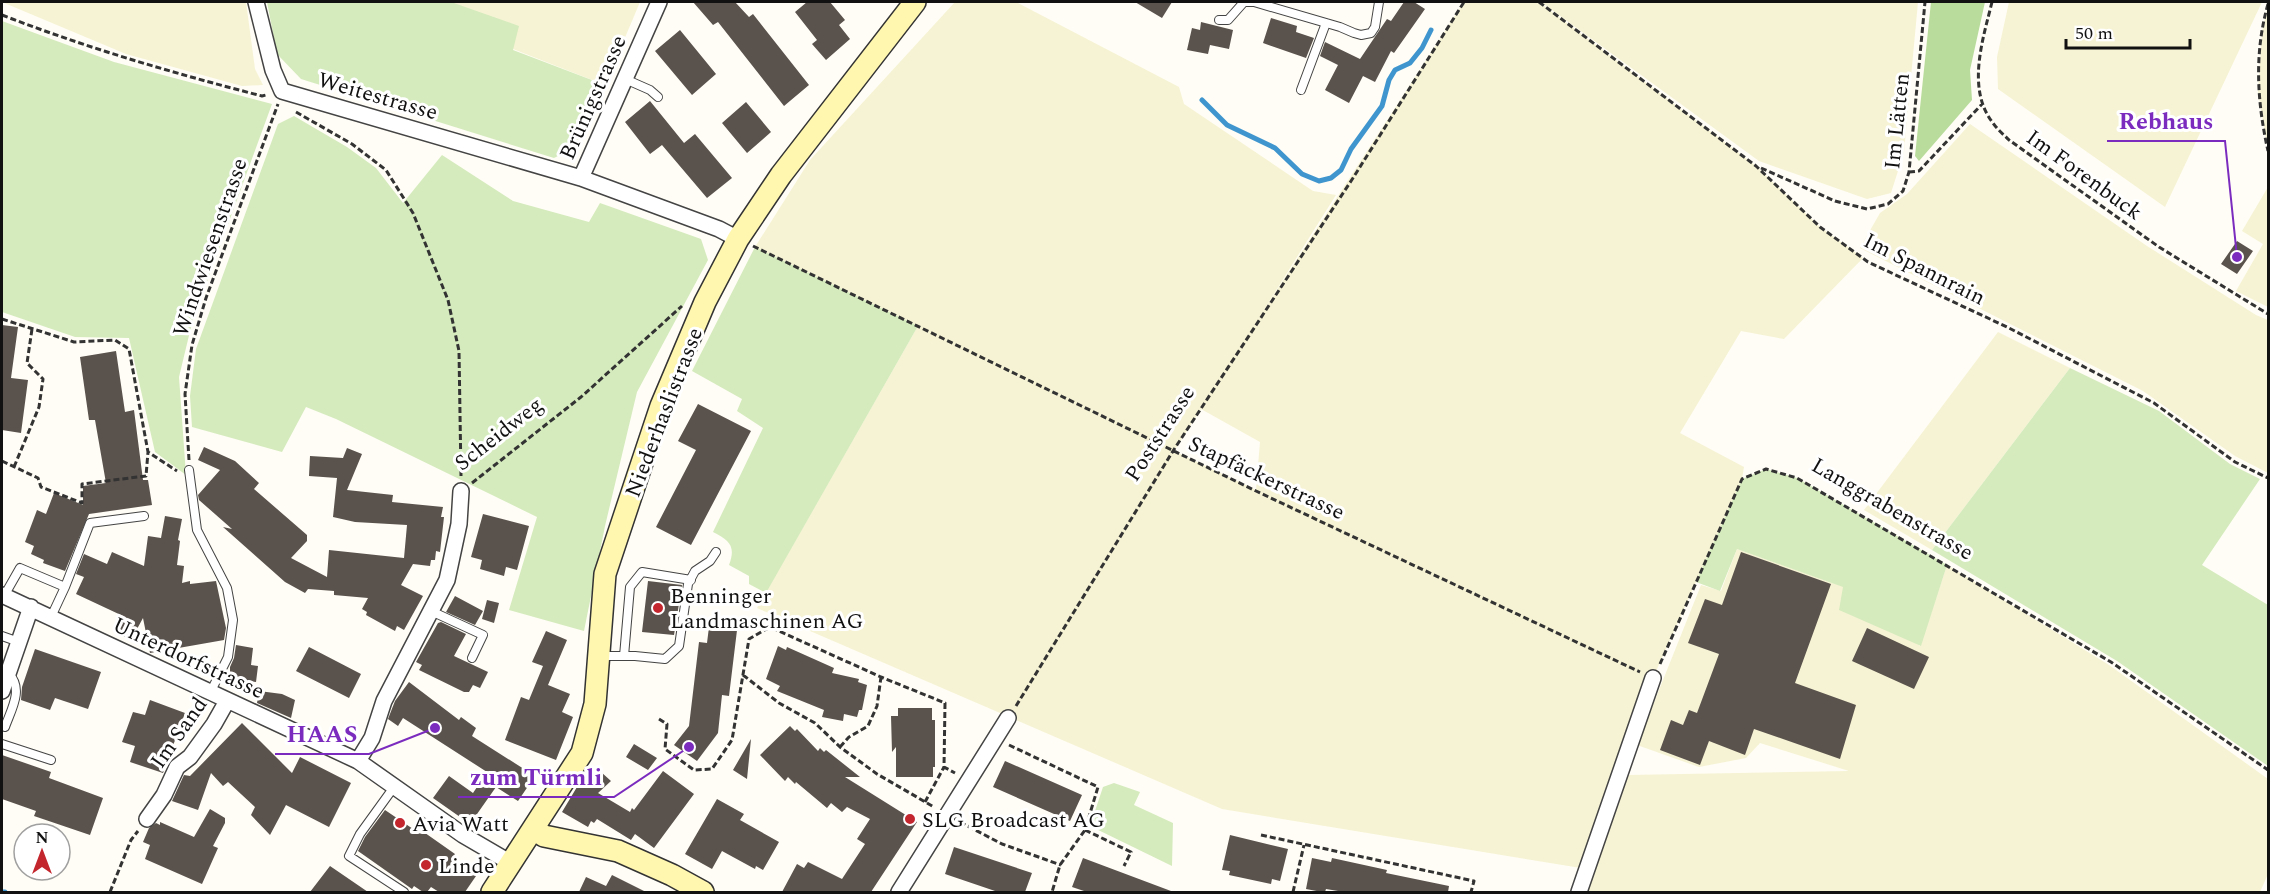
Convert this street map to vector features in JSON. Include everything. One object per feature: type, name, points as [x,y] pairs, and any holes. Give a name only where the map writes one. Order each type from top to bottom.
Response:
[{"type":"street","points":[[256,2],[273,70],[282,91]]},
{"type":"street","name":"Brünigstrasse","points":[[581,178],[659,2]]},
{"type":"street","name":"Niederhaslistrasse","points":[[492,892],[535,830],[582,753],[595,704],[605,574],[661,406],[705,302],[738,238],[781,175],[915,2]]},
{"type":"street","name":"Weitestrasse","points":[[282,91],[581,178],[738,238]]},
{"type":"street","name":"Scheidweg","points":[[358,761],[372,738],[384,701],[447,580],[459,524],[460,492]]},
{"type":"street","name":"Unterdorfstrasse","points":[[3,596],[31,607],[358,761],[463,835],[511,863]]},
{"type":"street","points":[[2,691],[31,607]]},
{"type":"street","points":[[1579,892],[1653,678]]},
{"type":"street","name":"Im Sand","points":[[147,819],[164,795],[177,767],[190,757],[214,724],[227,701]]},
{"type":"street","points":[[899,892],[1008,718]]},
{"type":"street","points":[[535,830],[544,836],[618,851],[672,874],[703,892]]},
{"type":"lane","points":[[1219,20],[1228,20],[1244,2],[1254,2],[1361,35],[1371,33],[1375,27],[1378,2]]},
{"type":"lane","points":[[1301,90],[1326,23]]},
{"type":"lane","points":[[625,79],[650,90],[658,97]]},
{"type":"lane","points":[[189,470],[197,530],[227,588],[233,620],[228,657],[210,693]]},
{"type":"lane","points":[[51,617],[90,523],[144,516]]},
{"type":"lane","points":[[597,656],[665,659],[679,646],[691,580],[695,571],[710,561],[716,552]]},
{"type":"lane","points":[[3,596],[20,568],[65,587]]},
{"type":"lane","points":[[624,656],[630,587],[642,572],[691,580]]},
{"type":"lane","points":[[431,611],[483,635],[472,658]]},
{"type":"lane","points":[[2,636],[19,642]]},
{"type":"lane","points":[[5,727],[16,695],[15,682],[8,673]]},
{"type":"lane","points":[[2,744],[51,760]]},
{"type":"lane","points":[[394,787],[360,834],[349,856],[404,892]]},
{"type":"path","name":"Poststrasse","points":[[1008,718],[1173,451],[1353,178],[1464,2]]},
{"type":"path","name":"Im Spannrain","points":[[1539,2],[1756,166],[1820,227],[1868,262],[2007,327],[2154,403],[2235,462],[2268,478]]},
{"type":"path","name":"Im Lätten","points":[[1756,166],[1835,201],[1867,209],[1888,204],[1903,191],[1909,172],[1925,2]]},
{"type":"path","name":"Im Forenbuck","points":[[1992,2],[1978,66],[1983,103],[1992,122],[2009,140],[2159,247],[2268,314]]},
{"type":"path","points":[[2268,4],[2262,32],[2258,92],[2268,151]]},
{"type":"path","name":"Weitestrasse","points":[[2,15],[57,37],[154,68],[262,96],[282,91]]},
{"type":"path","name":"Windwiesenstrasse","points":[[189,470],[185,394],[192,345],[206,298],[282,91]]},
{"type":"path","points":[[282,91],[294,111],[352,144],[386,170],[413,213],[448,300],[459,351],[460,492]]},
{"type":"path","points":[[1909,172],[1919,171],[1983,103]]},
{"type":"path","name":"Stapfäckerstrasse","points":[[738,238],[1173,451],[1653,678]]},
{"type":"path","name":"Scheidweg","points":[[460,492],[580,397],[690,299],[705,302]]},
{"type":"path","points":[[2,319],[74,342],[115,340],[129,349],[148,452],[146,476],[82,484],[82,503],[41,487],[38,478],[2,461]]},
{"type":"path","points":[[14,467],[39,407],[43,379],[27,363],[32,329]]},
{"type":"path","points":[[148,452],[190,481]]},
{"type":"path","name":"Langgrabenstrasse","points":[[1653,678],[1742,479],[1766,469],[1797,478],[2111,662],[2268,770]]},
{"type":"path","points":[[659,719],[667,724],[665,749],[694,770],[712,769],[732,740],[749,639],[770,627],[945,703],[944,767],[926,802]]},
{"type":"path","points":[[743,675],[779,703],[815,723],[840,747],[877,774],[948,816],[1002,844],[1061,865]]},
{"type":"path","points":[[840,747],[849,737],[868,726],[877,706],[881,677]]},
{"type":"path","points":[[996,737],[1014,749],[1098,787],[1085,830],[1061,865],[1052,892]]},
{"type":"path","points":[[944,767],[969,782]]},
{"type":"path","points":[[110,892],[131,840],[147,819]]},
{"type":"path","points":[[1085,830],[1131,852],[1124,866]]},
{"type":"path","points":[[1261,835],[1474,881],[1471,892]]},
{"type":"path","points":[[1293,892],[1304,844]]},
{"type":"shaded area","points":[[2,2],[246,2],[255,69],[263,85],[242,86],[126,54]]},
{"type":"shaded area","points":[[451,2],[640,2],[605,85],[513,49]]},
{"type":"shaded area","points":[[955,2],[1016,2],[1179,87],[1184,104],[1313,191],[1336,195],[1258,319],[1464,2],[1539,2],[1756,166],[1820,227],[1863,258],[1784,339],[1741,331],[1680,433],[1744,467],[1742,479],[1653,678],[1587,869],[1222,809],[757,608],[918,326],[755,247],[810,160]],"holes":[[[1201,409],[1260,442],[1256,490],[1174,451]]]},
{"type":"shaded area","points":[[1541,2],[1918,2],[1904,152],[1891,193],[1867,199],[1759,161]]},
{"type":"shaded area","points":[[2009,2],[2262,2],[2165,207],[1998,89],[1997,57]]},
{"type":"shaded area","points":[[2268,5],[2268,151],[2258,92],[2262,32]]},
{"type":"shaded area","points":[[1970,124],[2147,246],[2256,315],[2268,320],[2268,473],[2235,456],[2143,391],[1860,248],[1880,213],[1907,194]]},
{"type":"shaded area","points":[[2268,187],[2268,307],[2236,291],[2263,244],[2242,231]]},
{"type":"shaded area","points":[[1998,332],[2070,368],[1932,550],[1864,510]]},
{"type":"shaded area","points":[[1737,549],[1844,587],[1920,646],[1947,565],[2109,665],[2268,779],[2268,874],[2260,892],[1587,892],[1628,775],[1849,771],[1760,743],[1746,758],[1699,767],[1637,745],[1701,585],[1721,591]]},
{"type":"green space","points":[[267,2],[451,2],[519,26],[513,50],[605,85],[578,146],[554,158],[301,79],[277,54]]},
{"type":"green space","points":[[1931,2],[1985,2],[1970,70],[1972,100],[1919,161],[1915,156]]},
{"type":"green space","points":[[2,21],[114,62],[272,104],[192,323],[179,377],[186,475],[155,452],[129,338],[75,337],[2,312]]},
{"type":"green space","points":[[294,116],[347,147],[376,168],[403,203],[442,155],[513,201],[589,222],[600,203],[701,239],[708,260],[637,392],[605,526],[584,631],[509,610],[537,517],[336,419],[306,407],[282,452],[192,427],[190,396],[196,349],[278,124]]},
{"type":"green space","points":[[755,247],[918,326],[766,593],[749,584],[749,576],[729,565],[732,553],[730,545],[724,538],[713,532],[763,428],[737,411],[742,399],[692,371]]},
{"type":"green space","points":[[2070,368],[2159,411],[2230,464],[2260,479],[2202,565],[2268,605],[2268,766],[2117,661],[1932,550]]},
{"type":"green space","points":[[1766,469],[1797,478],[1947,565],[1921,646],[1839,610],[1843,587],[1737,549],[1720,591],[1696,582],[1742,479]]},
{"type":"green space","points":[[1114,783],[1140,792],[1134,805],[1173,823],[1172,866],[1090,826],[1103,787]]},
{"type":"building","points":[[693,2],[735,2],[749,17],[753,14],[809,85],[784,106],[718,22],[713,25]]},
{"type":"building","points":[[807,2],[830,2],[845,20],[839,25],[850,39],[826,60],[812,44],[817,40],[795,12]]},
{"type":"building","points":[[1135,2],[1172,2],[1162,18]]},
{"type":"building","points":[[1404,2],[1414,2],[1425,9],[1394,53],[1391,51],[1375,82],[1363,76],[1349,103],[1325,90],[1338,65],[1320,56],[1325,42],[1360,59],[1387,19],[1391,21]]},
{"type":"building","points":[[1271,18],[1297,26],[1296,32],[1314,38],[1306,58],[1263,43]]},
{"type":"building","points":[[1201,22],[1233,30],[1229,49],[1210,45],[1208,54],[1187,50],[1192,28],[1200,30]]},
{"type":"building","points":[[680,30],[716,74],[692,95],[655,51]]},
{"type":"building","points":[[650,101],[684,143],[695,134],[732,178],[707,198],[662,145],[650,154],[625,122]]},
{"type":"building","points":[[746,102],[771,132],[747,153],[722,123]]},
{"type":"building","points":[[2237,241],[2253,251],[2237,274],[2221,264]]},
{"type":"building","points":[[2,325],[18,327],[11,378],[28,380],[21,433],[2,430]]},
{"type":"building","points":[[116,351],[125,412],[134,410],[143,480],[148,480],[152,505],[89,514],[65,571],[43,563],[44,560],[31,554],[34,546],[25,542],[37,510],[46,514],[54,493],[83,505],[83,486],[106,483],[95,420],[89,420],[80,357]]},
{"type":"building","points":[[698,404],[751,431],[691,545],[656,527],[696,450],[678,441]]},
{"type":"building","points":[[204,447],[235,461],[259,483],[254,489],[307,535],[307,541],[291,558],[327,577],[329,550],[404,558],[407,525],[355,522],[333,517],[337,478],[309,476],[310,456],[343,458],[347,448],[362,454],[347,490],[393,495],[392,502],[443,507],[440,552],[436,551],[435,560],[431,560],[430,566],[413,564],[401,585],[423,596],[404,630],[397,626],[395,631],[366,615],[367,612],[362,609],[368,598],[334,595],[334,591],[308,589],[305,593],[285,582],[223,527],[232,529],[199,500],[198,495],[220,470],[198,460]]},
{"type":"building","points":[[483,514],[529,526],[517,570],[506,567],[504,576],[480,569],[482,560],[471,557]]},
{"type":"building","points":[[165,516],[182,519],[177,565],[184,566],[182,583],[216,581],[226,628],[224,640],[150,653],[143,618],[131,640],[115,632],[123,616],[76,594],[84,577],[76,574],[84,554],[107,564],[112,552],[144,566],[148,536],[161,538]]},
{"type":"building","points":[[1741,552],[1831,584],[1795,683],[1856,705],[1840,759],[1754,729],[1745,755],[1709,741],[1700,765],[1660,750],[1671,720],[1683,725],[1689,710],[1697,713],[1719,654],[1688,643],[1705,599],[1722,605]]},
{"type":"building","points":[[648,581],[682,585],[674,635],[642,632]]},
{"type":"building","points":[[455,596],[483,611],[475,625],[446,612]]},
{"type":"building","points":[[487,600],[499,603],[494,623],[482,619]]},
{"type":"building","points":[[710,619],[738,622],[729,696],[722,695],[718,733],[697,761],[674,745],[689,726],[699,642],[707,643]]},
{"type":"building","points":[[441,622],[466,634],[454,656],[488,672],[480,688],[473,685],[469,692],[464,692],[419,670],[422,665],[416,662],[438,623]]},
{"type":"building","points":[[1867,628],[1929,657],[1914,689],[1852,661]]},
{"type":"building","points":[[546,631],[567,640],[548,685],[570,694],[562,712],[573,717],[556,760],[505,740],[521,697],[529,700],[543,666],[532,662]]},
{"type":"building","points":[[236,645],[253,648],[251,665],[258,666],[256,682],[230,679],[230,667]]},
{"type":"building","points":[[778,646],[786,650],[787,647],[834,668],[832,673],[859,679],[858,682],[867,685],[862,710],[859,710],[857,717],[844,714],[843,721],[822,717],[824,710],[777,691],[780,686],[766,679]]},
{"type":"building","points":[[309,647],[361,674],[349,698],[296,671]]},
{"type":"building","points":[[35,649],[101,672],[88,709],[55,698],[50,710],[21,700],[22,687]]},
{"type":"building","points":[[409,682],[459,720],[461,717],[476,728],[472,736],[535,776],[518,801],[496,787],[470,824],[433,798],[449,776],[473,793],[487,772],[403,718],[398,726],[388,719],[395,701]]},
{"type":"building","points":[[259,691],[282,694],[295,700],[291,718],[257,703]]},
{"type":"building","points":[[150,700],[185,713],[163,773],[130,762],[135,746],[122,742],[133,712],[145,715]]},
{"type":"building","points":[[898,708],[932,708],[932,720],[935,720],[933,777],[896,777],[896,747],[892,752],[891,716],[898,716]]},
{"type":"building","points":[[242,723],[292,773],[300,757],[351,783],[329,827],[286,805],[270,835],[251,815],[255,807],[228,782],[223,786],[211,773],[198,810],[172,801],[184,775],[190,776]]},
{"type":"building","points":[[790,726],[795,731],[797,729],[818,751],[820,748],[824,752],[826,750],[860,777],[845,777],[917,822],[871,892],[782,892],[797,864],[804,868],[808,862],[842,879],[865,844],[857,839],[870,819],[847,807],[842,812],[831,803],[827,808],[796,782],[795,784],[788,777],[785,781],[760,755]]},
{"type":"building","points":[[751,739],[747,779],[733,770]]},
{"type":"building","points":[[634,744],[657,758],[648,770],[626,757]]},
{"type":"building","points":[[2,755],[51,772],[49,778],[103,798],[90,835],[72,829],[72,822],[52,822],[34,816],[36,811],[2,799]]},
{"type":"building","points":[[1005,761],[1082,795],[1070,821],[993,787]]},
{"type":"building","points":[[663,771],[694,794],[654,848],[635,834],[631,840],[597,819],[594,823],[591,821],[588,827],[562,812],[580,782],[586,786],[601,772],[611,781],[598,793],[630,812],[632,808],[634,810]]},
{"type":"building","points":[[717,799],[744,814],[740,820],[779,842],[763,870],[756,866],[755,869],[722,851],[712,869],[685,854]]},
{"type":"building","points":[[210,809],[225,818],[225,823],[213,846],[218,848],[202,884],[145,859],[150,845],[143,842],[149,828],[156,823],[160,825],[160,822],[194,837]]},
{"type":"building","name":"Linde","points":[[385,810],[416,831],[418,828],[455,854],[451,859],[476,876],[465,892],[439,892],[431,887],[427,892],[423,892],[414,886],[412,889],[358,851],[365,837]]},
{"type":"building","points":[[1230,835],[1288,849],[1280,881],[1272,879],[1271,884],[1229,875],[1230,871],[1222,870]]},
{"type":"building","points":[[954,847],[1032,873],[1025,892],[998,892],[945,874]]},
{"type":"building","points":[[1083,858],[1171,892],[1087,892],[1072,887]]},
{"type":"building","points":[[1312,858],[1331,862],[1332,858],[1387,870],[1386,873],[1449,886],[1448,892],[1344,892],[1326,889],[1322,892],[1306,889]]},
{"type":"building","points":[[330,866],[368,892],[310,892]]},
{"type":"building","points":[[612,875],[646,892],[579,892],[586,877],[606,886]]},
{"type":"waterway","points":[[1202,100],[1227,125],[1275,148],[1302,174],[1319,181],[1331,178],[1341,170],[1351,149],[1382,106],[1389,80],[1395,70],[1410,63],[1422,48],[1431,30]]},
{"type":"place","name":"Rebhaus","points":[[2237,257]]},
{"type":"place","name":"Benninger Landmaschinen AG","points":[[658,608]]},
{"type":"place","name":"HAAS","points":[[435,728]]},
{"type":"place","name":"zum Türmli","points":[[689,747]]},
{"type":"place","name":"SLG Broadcast AG","points":[[910,819]]},
{"type":"place","name":"Avia Watt","points":[[400,823]]},
{"type":"place","name":"Linde","points":[[426,865]]}]
